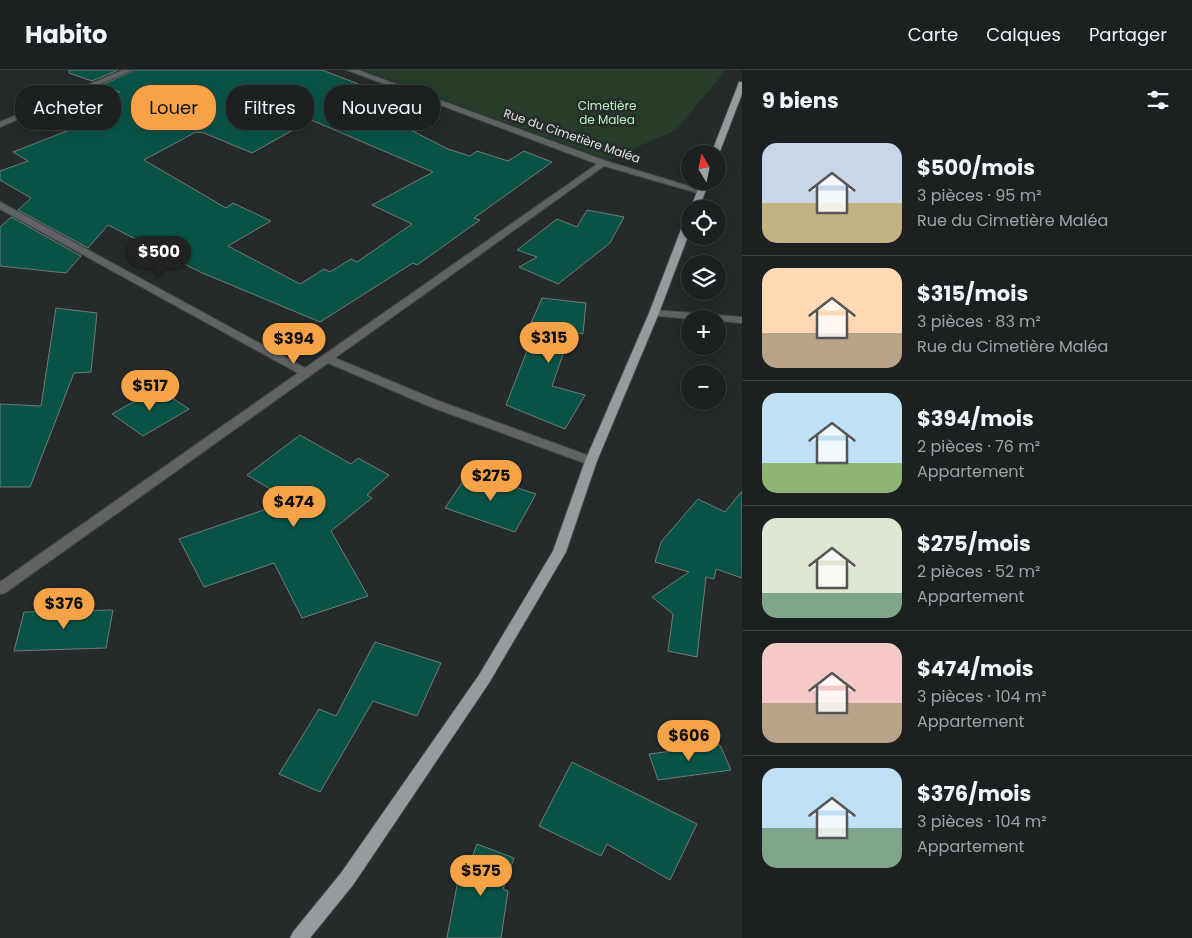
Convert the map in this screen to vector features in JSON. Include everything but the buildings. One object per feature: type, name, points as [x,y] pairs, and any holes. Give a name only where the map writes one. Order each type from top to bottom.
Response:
[{"type":"main road","points":[[718,145],[742,84]]},
{"type":"main road","points":[[698,200],[701,191]]},
{"type":"main road","points":[[300,938],[347,879],[489,671],[559,552],[591,461],[654,313],[681,242]]},
{"type":"street","points":[[0,125],[129,70]]},
{"type":"street","name":"Rue du Cimetière Maléa","points":[[351,70],[603,162],[701,191]]},
{"type":"street","points":[[0,589],[603,162]]},
{"type":"street","points":[[0,205],[306,372]]},
{"type":"street","points":[[654,313],[742,320]]},
{"type":"street","points":[[326,358],[435,404],[591,461]]},
{"type":"green space","name":"Cimetière de Malea","points":[[362,70],[726,70],[676,130],[608,160],[440,99],[440,85],[403,85]]}]
